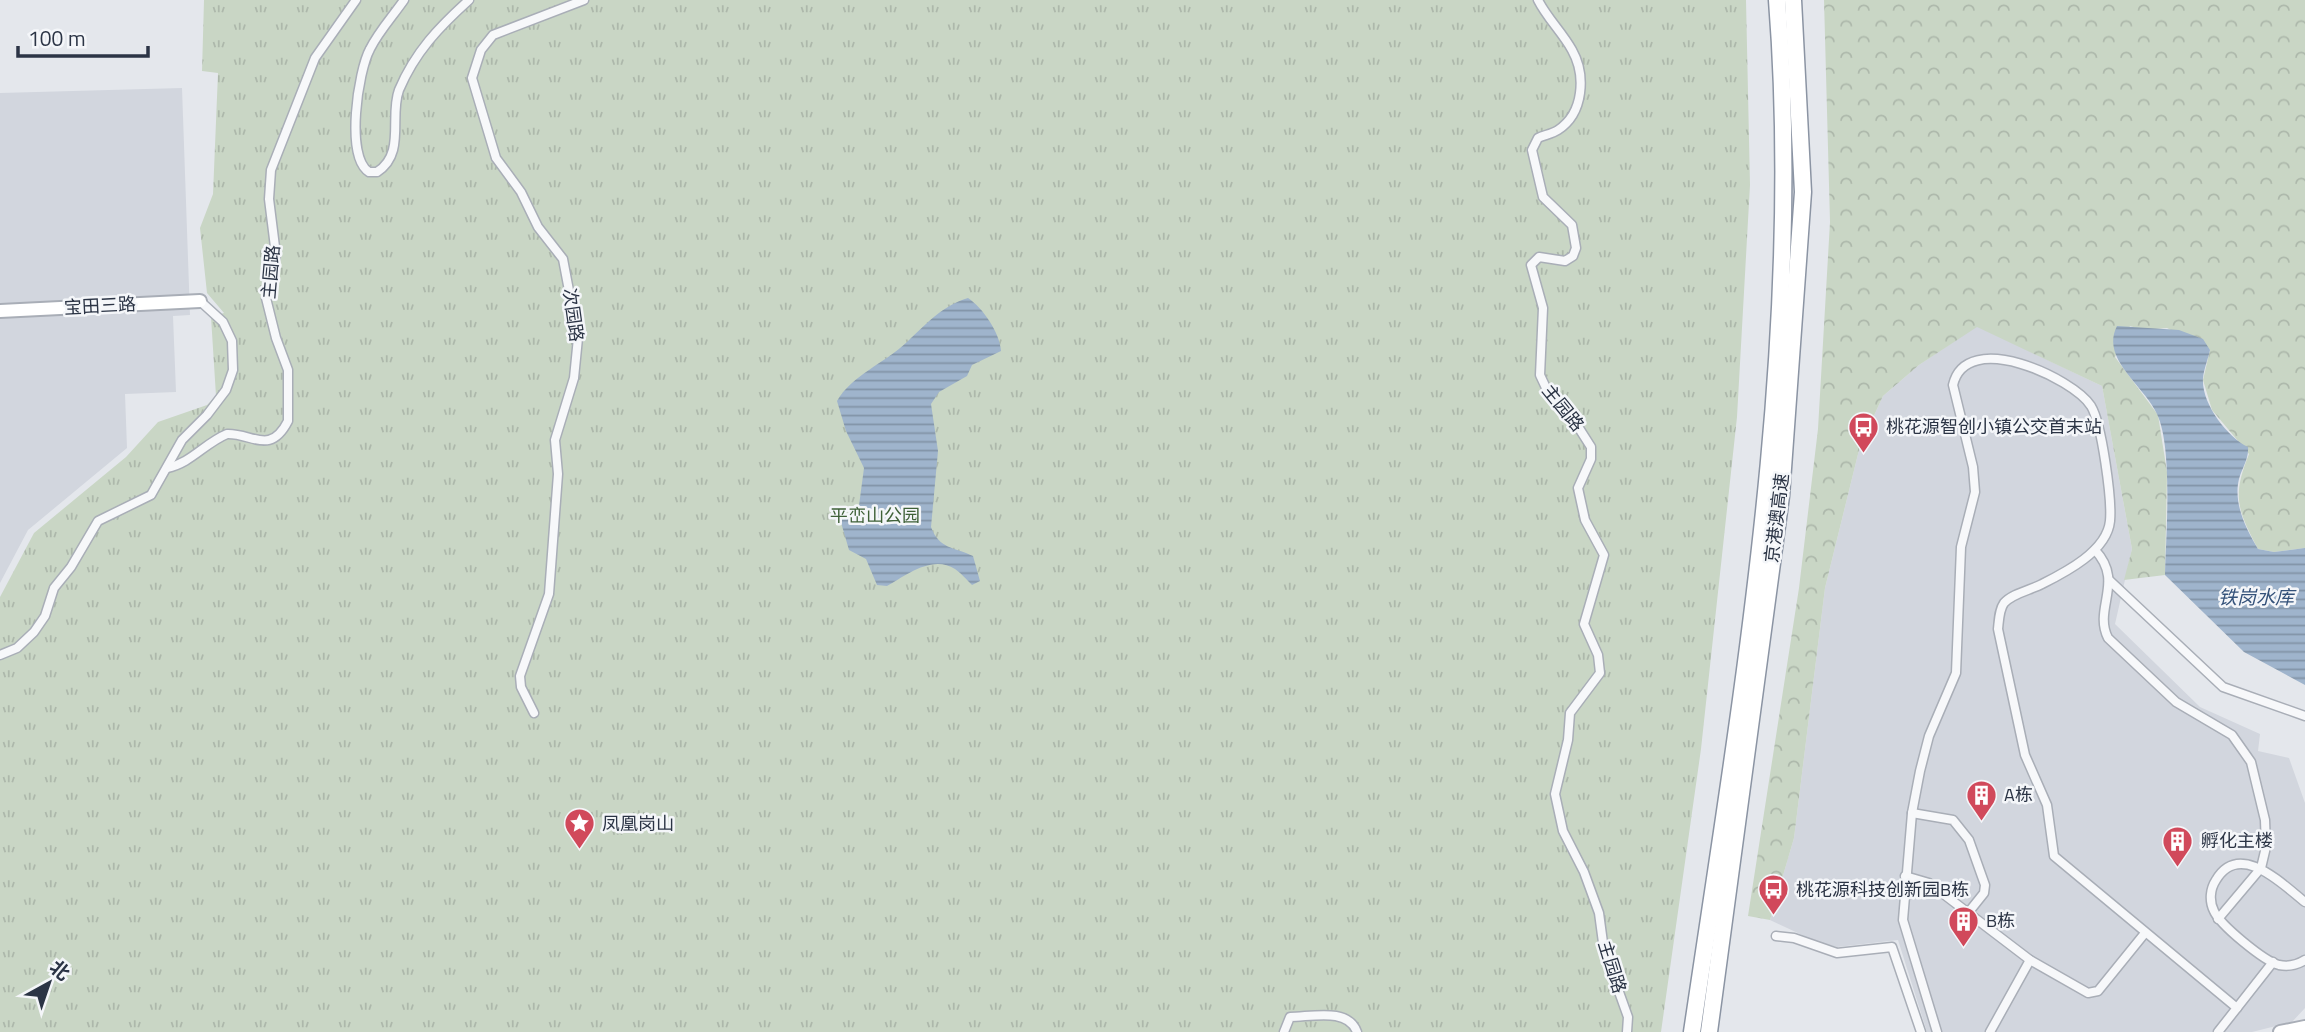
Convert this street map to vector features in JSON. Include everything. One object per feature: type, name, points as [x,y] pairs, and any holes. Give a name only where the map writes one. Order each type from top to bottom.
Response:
[{"type":"highway","name":"京港澳高速","points":[[1692,1032],[1744,680],[1772,432],[1783,243],[1777,0]]},
{"type":"highway","name":"京港澳高速","points":[[1709,1032],[1781,496],[1803,192],[1793,0]]},
{"type":"street","name":"主园路","points":[[167,468],[187,461],[203,447],[227,434],[257,442],[272,438],[288,421],[288,370],[276,338],[266,298],[276,255],[269,200],[271,170],[315,58],[356,0]]},
{"type":"street","points":[[404,0],[365,60],[355,135],[358,161],[369,172],[377,172],[390,160],[396,132],[397,97],[421,48],[434,31],[469,0]]},
{"type":"street","name":"次园路","points":[[534,713],[520,676],[548,594],[557,482],[555,440],[574,378],[578,338],[563,258],[538,227],[520,192],[496,158],[472,78],[479,54],[493,35],[584,0]]},
{"type":"street","name":"主园路","points":[[1538,0],[1573,51],[1581,87],[1577,106],[1570,119],[1557,131],[1538,138],[1532,150],[1543,197],[1570,221],[1576,243],[1573,256],[1565,261],[1539,257],[1531,265],[1543,308],[1539,371],[1547,390],[1570,414],[1591,447],[1591,459],[1578,488],[1585,520],[1604,555],[1584,619],[1585,629],[1598,655],[1600,673],[1570,713],[1567,747],[1555,794],[1563,831],[1584,872],[1600,913],[1604,950],[1628,1017],[1627,1032]]},
{"type":"street","name":"主园路","points":[[0,655],[17,648],[34,632],[45,616],[54,589],[71,568],[98,521],[117,509],[145,500],[156,489],[182,440],[223,396],[233,370],[234,354],[229,333],[215,312],[200,301]]},
{"type":"street","name":"宝田三路","points":[[0,311],[200,301]]},
{"type":"street","points":[[1937,1032],[1904,928],[1905,876],[1912,813],[1929,736],[1956,673],[1961,547],[1975,484],[1953,389],[1958,372],[1968,363],[1985,357],[2002,359],[2068,385],[2091,407],[2100,429],[2110,517],[2106,535],[2095,550],[2041,585],[2009,599],[2003,605],[1998,629],[2025,755],[2047,805],[2054,856],[2237,1008]]},
{"type":"street","points":[[2095,550],[2104,562],[2109,580],[2104,624],[2108,638],[2176,702],[2226,729],[2247,755],[2266,829],[2261,867],[2218,919]]},
{"type":"street","points":[[2109,580],[2216,682],[2305,716]]},
{"type":"street","points":[[1912,813],[1953,820],[1969,840],[1984,885],[1984,893],[1968,913]]},
{"type":"street","points":[[2305,902],[2261,867],[2241,864],[2228,868],[2218,876],[2211,895],[2218,919],[2273,962],[2291,965],[2305,960]]},
{"type":"street","points":[[1905,876],[1929,883],[2030,960],[2081,990],[2094,993],[2098,991],[2145,933]]},
{"type":"street","points":[[1776,936],[1837,953],[1892,947],[1921,1032]]},
{"type":"street","points":[[1990,1032],[2030,960]]},
{"type":"street","points":[[2218,1032],[2273,962]]},
{"type":"street","points":[[1284,1032],[1290,1017],[1336,1016],[1351,1022],[1357,1032]]},
{"type":"street","points":[[2280,1032],[2305,1027]]},
{"type":"shaded area","points":[[182,88],[190,315],[173,316],[176,392],[125,394],[127,448],[28,530],[0,583],[0,93]]},
{"type":"shaded area","points":[[1977,326],[2102,386],[2132,549],[2115,624],[2200,707],[2260,734],[2258,751],[2289,758],[2305,803],[2305,1008],[2292,1022],[2252,1032],[1927,1032],[1898,940],[1837,947],[1815,941],[1770,920],[1794,838],[1825,588],[1860,446],[1883,396],[1919,365]]},
{"type":"green space","name":"平峦山公园","points":[[204,0],[1746,0],[1750,185],[1737,417],[1701,749],[1661,1032],[0,1032],[0,597],[34,533],[126,457],[158,422],[207,405],[216,396],[211,317],[224,313],[207,293],[200,228],[213,194],[218,73],[202,71]]},
{"type":"green space","points":[[1824,0],[2305,0],[2305,548],[2274,552],[2258,549],[2245,523],[2239,502],[2240,481],[2249,454],[2212,410],[2203,380],[2210,350],[2167,328],[2143,330],[2130,326],[2115,357],[2158,415],[2167,472],[2165,575],[2124,580],[2132,549],[2102,386],[1977,327],[1919,365],[1883,396],[1860,446],[1825,588],[1794,838],[1770,920],[1748,916],[1799,588],[1818,429],[1830,222]]},
{"type":"water","points":[[968,298],[990,322],[998,337],[1001,351],[972,365],[967,376],[939,392],[931,404],[938,451],[931,527],[938,540],[973,556],[980,581],[972,585],[955,569],[937,564],[919,568],[887,586],[877,585],[866,559],[849,550],[840,519],[858,513],[864,468],[846,431],[837,401],[860,376],[898,349],[935,316],[950,305]]},
{"type":"water","name":"铁岗水库","points":[[2117,326],[2179,330],[2203,339],[2210,350],[2203,378],[2206,398],[2224,427],[2248,447],[2239,479],[2238,497],[2249,533],[2258,549],[2274,552],[2305,548],[2305,685],[2244,652],[2165,575],[2167,469],[2162,429],[2151,403],[2126,372],[2114,350],[2113,338]]},
{"type":"place","name":"桃花源智创小镇公交首末站","points":[[1863,454]]},
{"type":"place","name":"A栋","points":[[1981,822]]},
{"type":"place","name":"凤凰岗山","points":[[579,851]]},
{"type":"place","name":"孵化主楼","points":[[2178,868]]},
{"type":"place","name":"桃花源科技创新园B栋","points":[[1773,917]]},
{"type":"place","name":"B栋","points":[[1963,948]]}]
